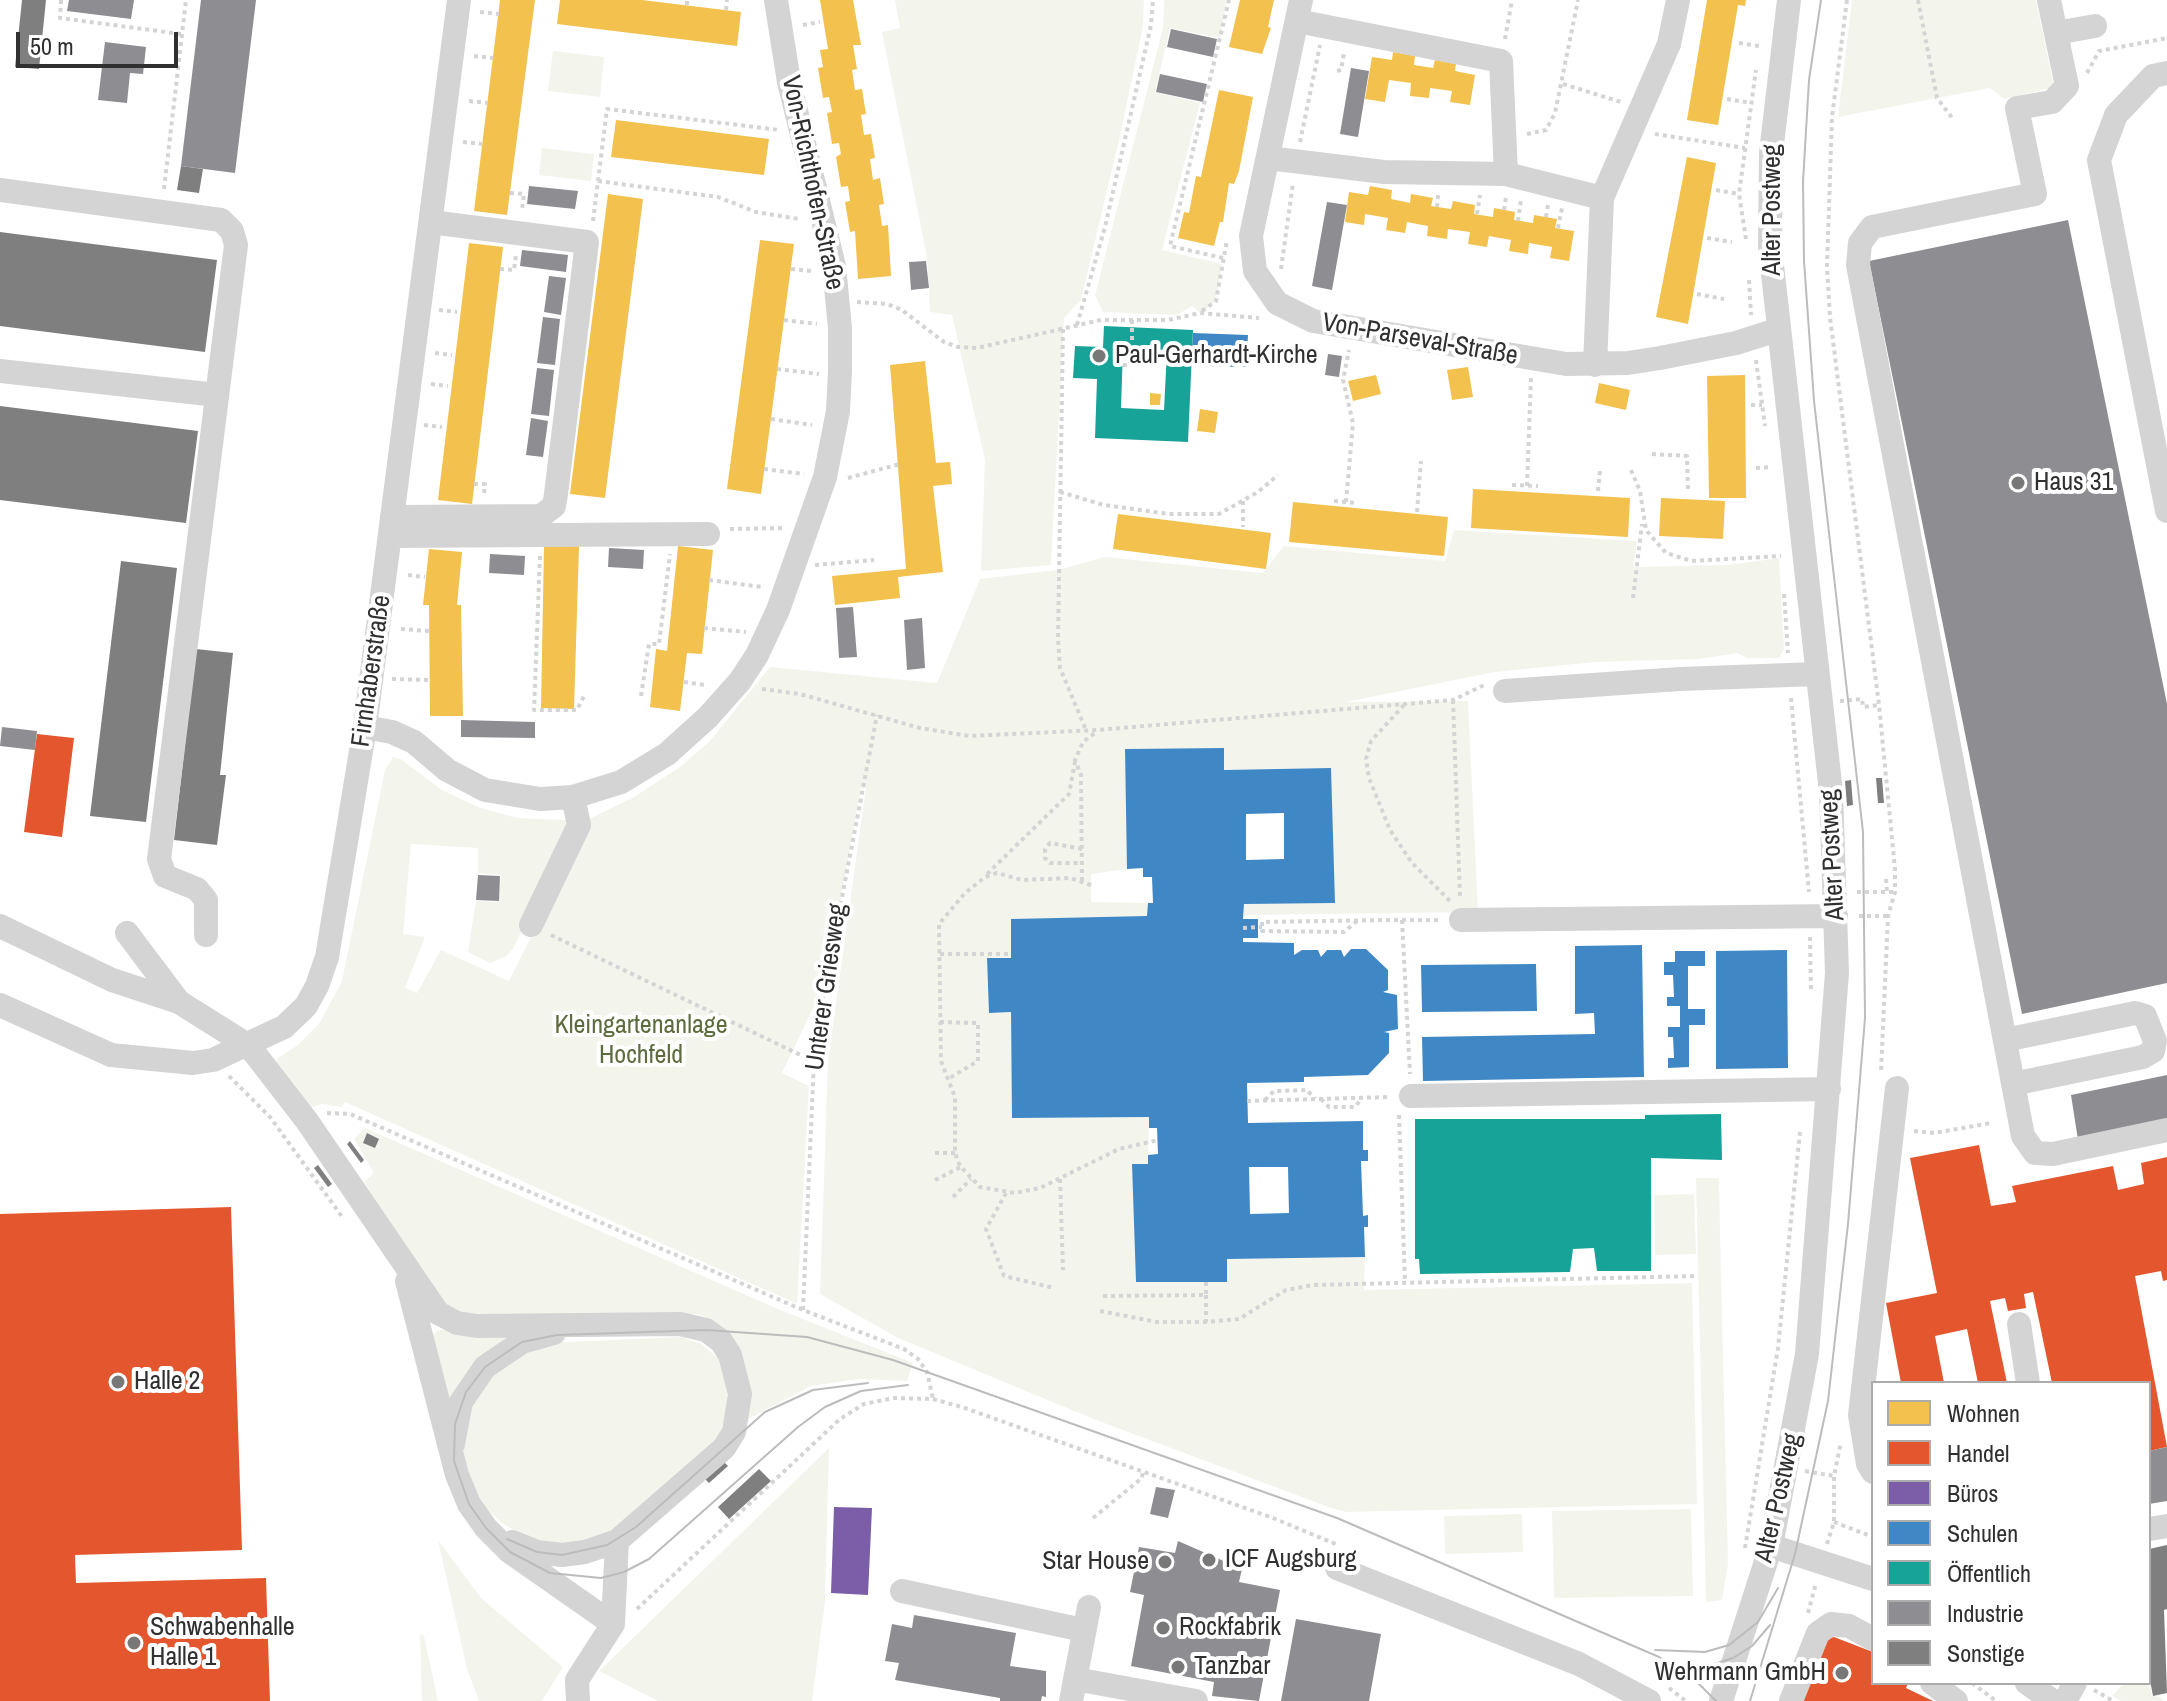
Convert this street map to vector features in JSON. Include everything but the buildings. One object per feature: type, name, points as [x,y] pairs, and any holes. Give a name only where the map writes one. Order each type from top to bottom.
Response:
[{"type":"street","name":"Firnhaberstraße","points":[[0,1005],[111,1055],[193,1063],[213,1060],[249,1046],[284,1027],[306,1006],[317,986],[327,957],[372,679],[459,0]]},
{"type":"street","name":"Von-Richthofen-Straße","points":[[365,727],[392,732],[414,742],[447,770],[485,790],[540,799],[573,797],[621,782],[667,754],[708,717],[740,681],[767,635],[825,477],[835,428],[840,377],[840,316],[825,222],[802,133],[776,0]]},
{"type":"street","points":[[1595,365],[1602,198],[1669,44],[1678,0]]},
{"type":"street","name":"Alter Postweg","points":[[1721,1701],[1771,1546],[1807,1354],[1829,1089],[1836,916],[1831,792],[1770,247],[1771,153],[1789,0]]},
{"type":"street","points":[[2049,0],[2067,86],[2052,102],[2014,108],[2035,194],[1872,227],[1860,243],[1858,265],[2023,1136],[2035,1153],[2053,1154],[2167,1130]]},
{"type":"street","points":[[1299,11],[1501,61],[1506,174]]},
{"type":"street","name":"Von-Parseval-Straße","points":[[1299,11],[1251,236],[1255,271],[1277,303],[1294,314],[1352,328],[1531,359],[1595,365],[1691,353],[1777,330]]},
{"type":"street","points":[[2056,33],[2095,26]]},
{"type":"street","points":[[2167,73],[2153,76],[2116,115],[2099,160],[2167,511]]},
{"type":"street","points":[[1268,158],[1384,172],[1506,174],[1602,198]]},
{"type":"street","points":[[0,190],[221,220],[232,231],[236,245],[159,859],[165,876],[197,889],[206,900],[206,935]]},
{"type":"street","points":[[391,526],[541,516],[554,506],[587,242],[431,222]]},
{"type":"street","points":[[0,371],[217,395]]},
{"type":"street","points":[[391,526],[540,537],[708,534]]},
{"type":"street","points":[[1505,691],[1817,674]]},
{"type":"street","points":[[531,925],[579,825],[573,797]]},
{"type":"street","points":[[1461,920],[1836,916]]},
{"type":"street","points":[[0,926],[112,980],[179,1002],[249,1046],[307,1121],[438,1313],[457,1323],[680,1324],[706,1330],[721,1341],[737,1376],[740,1394],[734,1432],[724,1448],[617,1541],[574,1554],[527,1548],[488,1525],[462,1489]]},
{"type":"street","points":[[127,933],[179,1002]]},
{"type":"street","points":[[2005,1040],[2135,1013],[2145,1016],[2155,1041],[2153,1051],[2143,1057],[2013,1084]]},
{"type":"street","points":[[1405,1096],[1804,1087],[1829,1089]]},
{"type":"street","points":[[1871,1469],[1860,1415],[1897,1088]]},
{"type":"street","points":[[403,1263],[462,1489],[478,1517],[501,1544],[613,1624]]},
{"type":"street","points":[[2019,1324],[2028,1381]]},
{"type":"street","points":[[454,1461],[458,1413],[477,1375],[511,1348],[575,1325]]},
{"type":"street","points":[[578,1701],[577,1680],[613,1624],[617,1541]]},
{"type":"street","points":[[1771,1546],[1871,1578]]},
{"type":"street","points":[[1341,1558],[1579,1664],[1658,1693]]},
{"type":"street","points":[[902,1591],[1086,1618],[1073,1689],[1196,1701]]},
{"type":"street","points":[[1791,1701],[1818,1633],[1831,1624],[1849,1626],[1871,1638]]},
{"type":"street","points":[[1935,1685],[1956,1701]]},
{"type":"street","points":[[2030,1685],[2053,1701]]},
{"type":"path","points":[[61,0],[60,18],[181,34]]},
{"type":"path","points":[[162,212],[186,0]]},
{"type":"path","points":[[726,10],[727,0]]},
{"type":"path","points":[[1077,325],[1105,227],[1151,25],[1153,0]]},
{"type":"path","points":[[1223,258],[1170,246],[1229,0]]},
{"type":"path","points":[[1501,61],[1512,0]]},
{"type":"path","points":[[1503,137],[1546,130],[1555,113],[1563,84],[1578,0]]},
{"type":"path","name":"Alter Postweg","points":[[1836,916],[1888,916],[1895,892],[1879,705],[1830,317],[1827,266],[1832,117],[1847,0]]},
{"type":"path","points":[[1918,0],[1937,98],[1953,119]]},
{"type":"path","points":[[2067,86],[2084,79],[2099,51],[2167,38]]},
{"type":"path","points":[[1739,43],[1759,46]]},
{"type":"path","points":[[1563,84],[1638,119],[1771,153]]},
{"type":"path","points":[[1727,99],[1751,103]]},
{"type":"path","points":[[587,242],[591,234],[607,109],[802,133]]},
{"type":"path","points":[[598,181],[718,197],[756,212],[825,222]]},
{"type":"path","points":[[1716,190],[1739,194]]},
{"type":"path","points":[[1707,238],[1732,242]]},
{"type":"path","points":[[1697,294],[1724,299]]},
{"type":"path","points":[[784,320],[840,316],[887,304],[902,310],[944,342],[958,347],[977,348],[1101,320],[1168,320],[1200,313],[1263,318]]},
{"type":"path","points":[[1132,320],[1132,340]]},
{"type":"path","points":[[1346,502],[1353,423],[1343,380],[1352,328]]},
{"type":"path","points":[[1063,329],[1060,668],[1086,730]]},
{"type":"path","points":[[1123,365],[1132,365],[1132,349]]},
{"type":"path","points":[[1527,486],[1531,359]]},
{"type":"path","points":[[777,369],[840,377]]},
{"type":"path","points":[[1751,405],[1762,405]]},
{"type":"path","points":[[771,419],[835,428]]},
{"type":"path","points":[[1652,454],[1687,456],[1688,490]]},
{"type":"path","points":[[1417,512],[1421,461]]},
{"type":"path","points":[[764,469],[841,480],[900,464]]},
{"type":"path","points":[[1756,468],[1771,467]]},
{"type":"path","points":[[1631,470],[1640,491],[1642,518],[1633,598]]},
{"type":"path","points":[[1598,491],[1600,471]]},
{"type":"path","points":[[1060,492],[1104,505],[1169,514],[1219,514],[1278,475]]},
{"type":"path","points":[[1512,485],[1538,486]]},
{"type":"path","points":[[1243,500],[1243,527]]},
{"type":"path","points":[[1334,501],[1356,503]]},
{"type":"path","points":[[1642,518],[1652,539],[1666,553],[1692,561],[1781,556]]},
{"type":"path","points":[[708,534],[719,529],[808,528]]},
{"type":"path","points":[[641,696],[649,644],[659,644],[672,535]]},
{"type":"path","points":[[540,537],[534,710],[577,710],[585,694]]},
{"type":"path","points":[[797,559],[818,566],[874,560]]},
{"type":"path","points":[[709,580],[785,591]]},
{"type":"path","points":[[378,628],[429,631]]},
{"type":"path","points":[[704,628],[767,635]]},
{"type":"path","name":"Alter Postweg","points":[[1789,675],[1809,890]]},
{"type":"path","points":[[372,679],[430,680]]},
{"type":"path","points":[[760,690],[766,687],[920,728],[969,736],[1097,730],[1405,704],[1453,700],[1461,906],[1447,901],[1412,863],[1390,830],[1369,778],[1366,759],[1371,741],[1405,704]]},
{"type":"path","points":[[1839,701],[1862,699],[1863,707],[1879,705]]},
{"type":"path","name":"Unterer Griesweg","points":[[803,1310],[814,1061],[844,871],[877,715]]},
{"type":"path","points":[[1097,730],[1083,742],[1075,760],[1069,794],[965,893],[939,924],[941,1061],[955,1097],[955,1153],[961,1167],[980,1187],[1006,1193],[1040,1188],[1119,1149],[1158,1140]]},
{"type":"path","points":[[1075,760],[1081,775],[1082,881]]},
{"type":"path","points":[[1082,849],[1050,843],[1045,849],[1045,858],[1050,863],[1082,863]]},
{"type":"path","points":[[985,877],[997,873],[1022,880],[1082,881],[1091,885]]},
{"type":"path","points":[[1886,879],[1887,892]]},
{"type":"path","name":"Alter Postweg","points":[[1810,916],[1811,1000]]},
{"type":"path","points":[[1357,921],[1344,932],[1262,931],[1262,922],[1402,920],[1461,920]]},
{"type":"path","points":[[1402,920],[1405,1282]]},
{"type":"path","points":[[531,925],[814,1061]]},
{"type":"path","points":[[1243,928],[1262,927]]},
{"type":"path","points":[[940,954],[1011,954]]},
{"type":"path","points":[[940,1022],[978,1023],[978,1061],[948,1079]]},
{"type":"path","name":"Alter Postweg","points":[[1759,1463],[1778,1348],[1804,1087]]},
{"type":"path","points":[[1265,1100],[1274,1091],[1307,1090],[1329,1107],[1355,1107],[1362,1098]]},
{"type":"path","points":[[1247,1101],[1405,1096]]},
{"type":"path","points":[[286,1137],[307,1121],[329,1112],[350,1114],[918,1359],[927,1372],[933,1399]]},
{"type":"path","points":[[1894,1130],[1934,1133],[1991,1123]]},
{"type":"path","points":[[935,1153],[955,1153]]},
{"type":"path","points":[[935,1180],[961,1167]]},
{"type":"path","points":[[953,1197],[971,1179]]},
{"type":"path","points":[[1060,1179],[1063,1270]]},
{"type":"path","points":[[1006,1193],[986,1229],[1004,1276],[1054,1288]]},
{"type":"path","points":[[1100,1311],[1157,1322],[1206,1322],[1239,1319],[1286,1290],[1313,1285],[1696,1276]]},
{"type":"path","points":[[1206,1282],[1206,1322]]},
{"type":"path","points":[[1103,1296],[1206,1295]]},
{"type":"path","points":[[613,1624],[641,1606],[852,1409],[894,1398],[933,1399],[1143,1471],[1341,1558]]},
{"type":"path","points":[[1093,1518],[1142,1478],[1143,1471]]},
{"type":"path","points":[[1834,1522],[1871,1536]]},
{"type":"path","points":[[1975,1685],[1996,1701]]},
{"type":"path","points":[[1658,1693],[1686,1701]]},
{"type":"green space","points":[[895,0],[1144,0],[1143,26],[1120,136],[1081,300],[1064,318],[1051,565],[981,571],[985,460],[952,315],[930,312],[927,257],[882,32],[900,28]]},
{"type":"green space","points":[[1164,0],[1227,0],[1220,38],[1170,28],[1155,92],[1200,103],[1162,250],[1222,264],[1216,301],[1200,313],[1192,306],[1177,315],[1103,312],[1095,295],[1163,28]]},
{"type":"green space","points":[[1852,0],[2036,0],[2054,87],[2004,99],[1990,88],[1838,117]]},
{"type":"green space","points":[[553,51],[604,57],[600,97],[548,91]]},
{"type":"green space","points":[[542,148],[594,154],[591,181],[539,175]]},
{"type":"green space","name":"Kleingartenanlage Hochfeld","points":[[1454,530],[1637,541],[1633,567],[1728,565],[1779,558],[1784,649],[1779,658],[1747,658],[1737,653],[1699,659],[1596,662],[1495,672],[1346,702],[1468,701],[1478,912],[1244,915],[1244,904],[1334,902],[1331,768],[1224,770],[1224,748],[1125,749],[1128,869],[1091,874],[1091,902],[1148,903],[1147,916],[1011,919],[1011,958],[987,959],[989,1013],[1011,1012],[1013,1118],[1149,1117],[1148,1164],[1132,1165],[1137,1282],[1227,1282],[1227,1259],[1365,1257],[1364,1290],[1692,1283],[1697,1504],[1346,1512],[1096,1420],[898,1338],[820,1294],[828,1060],[866,788],[861,788],[826,981],[782,1073],[809,1086],[797,1304],[345,1102],[341,1107],[322,1104],[307,1108],[275,1069],[278,1058],[298,1045],[319,1024],[342,981],[385,770],[393,757],[402,760],[442,790],[478,807],[517,818],[567,820],[568,837],[513,949],[505,957],[490,963],[468,952],[476,901],[499,902],[501,875],[478,873],[478,848],[411,844],[403,934],[425,937],[405,988],[417,993],[441,950],[509,981],[591,818],[634,797],[680,767],[709,742],[770,667],[937,683],[980,579],[1058,570],[1105,557],[1263,573],[1284,546],[1445,561]]},
{"type":"green space","points":[[365,1128],[778,1309],[913,1363],[907,1381],[858,1379],[811,1386],[748,1419],[744,1361],[714,1321],[698,1314],[482,1319],[441,1305],[364,1182],[374,1173],[354,1139]]},
{"type":"green space","points":[[1696,1178],[1719,1178],[1728,1564],[1722,1600],[1706,1602]]},
{"type":"green space","points":[[1694,1194],[1696,1254],[1655,1255],[1654,1195]]},
{"type":"green space","points":[[438,1330],[538,1331],[448,1415],[430,1337]]},
{"type":"green space","points":[[682,1337],[701,1344],[718,1358],[727,1385],[727,1412],[722,1436],[613,1531],[587,1542],[556,1543],[525,1537],[502,1523],[479,1502],[462,1465],[463,1411],[481,1377],[541,1343]]},
{"type":"green space","points":[[829,1448],[825,1601],[812,1701],[658,1701],[599,1671]]},
{"type":"green space","points":[[1691,1509],[1693,1596],[1554,1598],[1552,1511]]},
{"type":"green space","points":[[1522,1514],[1523,1552],[1445,1554],[1444,1516]]},
{"type":"green space","points":[[438,1540],[481,1598],[563,1667],[542,1701],[479,1701],[467,1669]]},
{"type":"green space","points":[[420,1634],[424,1636],[438,1701],[422,1701]]},
{"type":"green space","points":[[2122,1685],[2149,1685],[2152,1696],[2161,1697],[2163,1701],[2121,1701],[2112,1696]]},
{"type":"tram line","points":[[1750,1701],[1795,1554],[1828,1401],[1848,1224],[1865,1018],[1863,832],[1814,401],[1804,261],[1803,182],[1809,80],[1821,0]]},
{"type":"tram line","points":[[908,1385],[861,1391],[825,1407],[798,1427],[649,1559],[624,1572],[601,1578],[550,1573],[510,1552],[486,1528],[469,1504],[454,1461],[455,1424],[466,1392],[485,1367],[522,1342],[557,1335],[706,1330],[807,1337],[893,1360],[1337,1518],[1659,1657],[1689,1674],[1716,1701]]},
{"type":"tram line","points":[[507,1539],[537,1552],[562,1555],[607,1545],[636,1527],[765,1412],[813,1390],[868,1383]]},
{"type":"tram line","points":[[1655,1650],[1705,1652],[1729,1645],[1758,1622],[1778,1588]]},
{"type":"tram line","points":[[1676,1664],[1714,1664],[1733,1658],[1752,1646],[1770,1625]]},
{"type":"place","name":"Paul-Gerhardt-Kirche","points":[[1099,356]]},
{"type":"place","name":"Haus 31","points":[[2018,483]]},
{"type":"place","name":"Halle 2","points":[[118,1382]]},
{"type":"place","name":"ICF Augsburg","points":[[1209,1560]]},
{"type":"place","name":"Star House","points":[[1165,1562]]},
{"type":"place","name":"Rockfabrik","points":[[1163,1628]]},
{"type":"place","name":"Schwabenhalle Halle 1","points":[[134,1643]]},
{"type":"place","name":"Tanzbar","points":[[1178,1667]]},
{"type":"place","name":"Wehrmann GmbH","points":[[1842,1673]]}]
